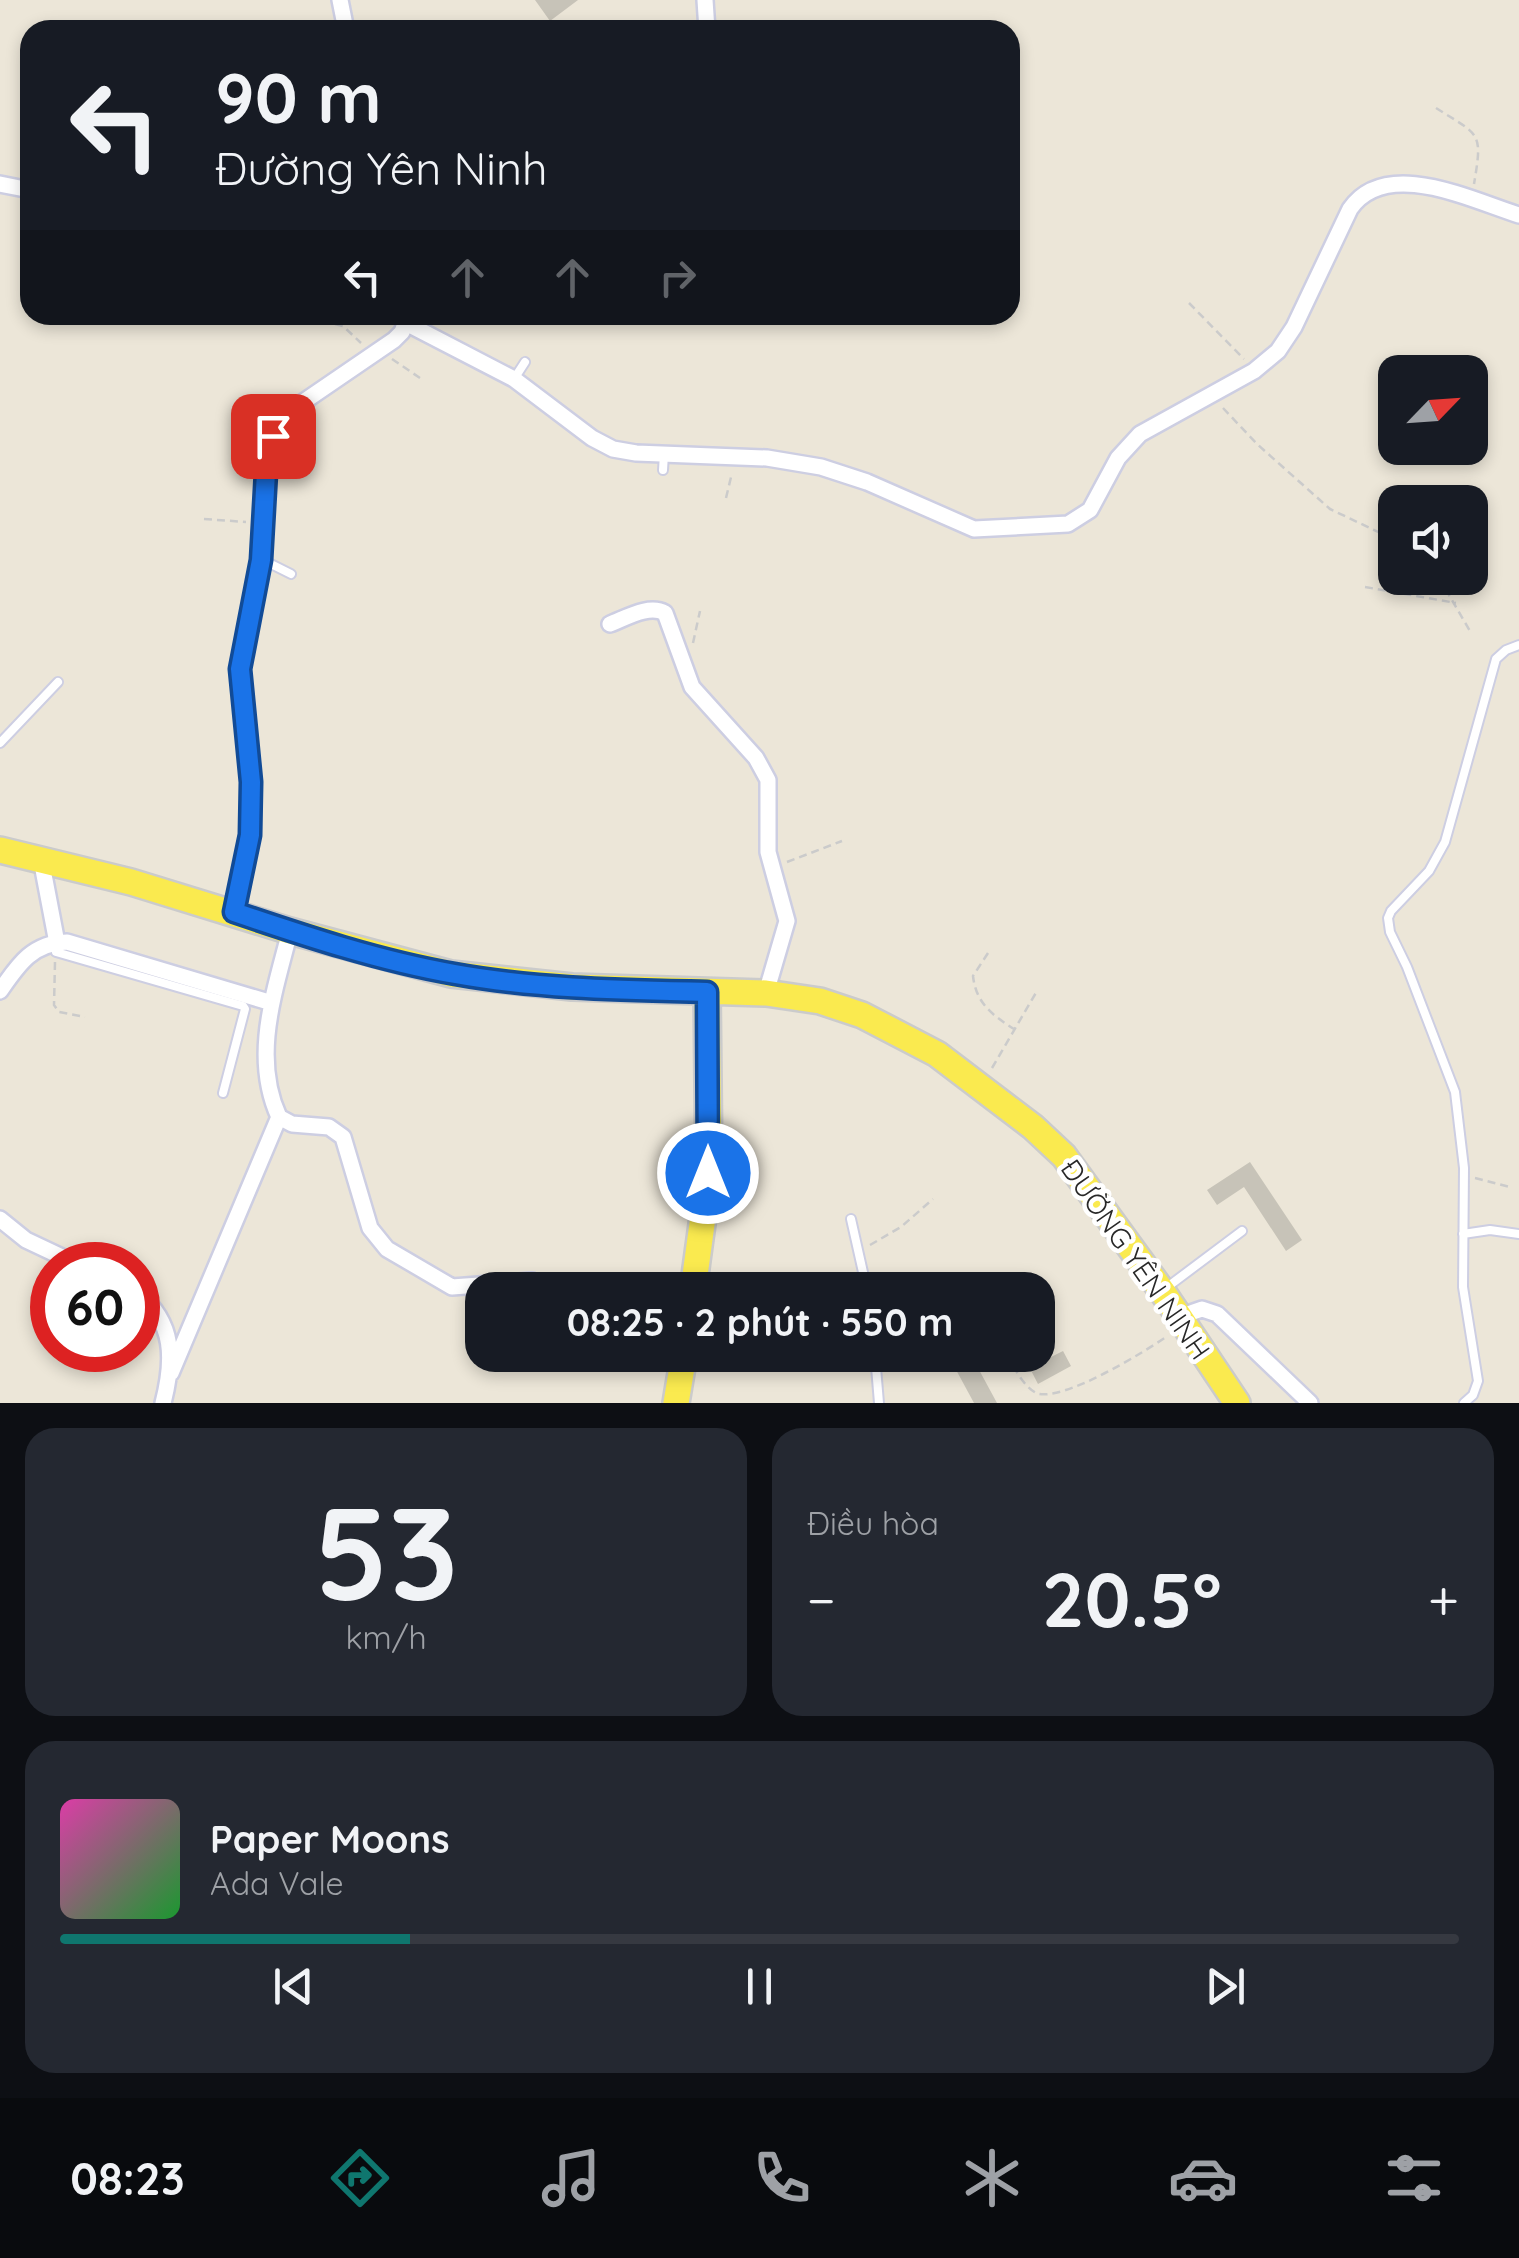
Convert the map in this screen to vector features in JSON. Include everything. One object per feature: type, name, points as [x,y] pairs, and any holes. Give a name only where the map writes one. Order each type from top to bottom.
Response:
[{"type":"main road","name":"ĐƯỜNG YÊN NINH","points":[[0,850],[451,974],[507,982],[766,993],[820,1002],[862,1015],[937,1054],[1064,1156],[1162,1291],[1233,1402]]},
{"type":"main road","points":[[695,1272],[708,1173],[707,992]]},
{"type":"main road","points":[[676,1403],[681,1372]]},
{"type":"street","points":[[418,325],[514,378],[602,444],[624,452],[663,462],[736,457],[800,462],[843,473],[974,529],[1068,524],[1090,510],[1118,458],[1140,434],[1270,359],[1288,338],[1341,226],[1362,194],[1379,185],[1400,182],[1519,215]]},
{"type":"street","points":[[234,912],[248,858],[252,810],[240,669],[261,560],[267,455],[278,427],[293,408],[399,336],[404,325]]},
{"type":"street","points":[[610,624],[650,610],[665,613],[692,687],[764,771],[770,794],[767,843],[787,921],[766,993]]},
{"type":"street","points":[[41,859],[57,947]]},
{"type":"street","points":[[163,1403],[170,1374],[279,1116],[266,1047],[272,1003],[290,931]]},
{"type":"street","points":[[3,981],[34,951],[75,943],[272,1003]]},
{"type":"street","points":[[279,1116],[292,1124],[329,1127],[344,1137],[370,1228],[387,1249],[452,1287],[465,1286]]},
{"type":"street","points":[[1,1217],[32,1242]]},
{"type":"street","points":[[1182,1321],[1202,1309],[1218,1314],[1310,1403]]},
{"type":"street","points":[[160,1319],[171,1349],[170,1374]]},
{"type":"lane","points":[[514,378],[524,362]]},
{"type":"lane","points":[[261,560],[291,574]]},
{"type":"lane","points":[[1464,1403],[1474,1395],[1478,1381],[1463,1286],[1464,1174],[1455,1092],[1390,932],[1388,918],[1437,858],[1460,793],[1496,659],[1519,645]]},
{"type":"lane","points":[[0,743],[58,682]]},
{"type":"lane","points":[[57,947],[243,1006],[224,1093]]},
{"type":"lane","points":[[852,1219],[863,1272]]},
{"type":"lane","points":[[1463,1234],[1490,1230],[1519,1234]]},
{"type":"lane","points":[[1162,1291],[1242,1231]]},
{"type":"lane","points":[[877,1372],[878,1403]]},
{"type":"path","points":[[1436,108],[1472,130],[1480,144],[1472,200]]},
{"type":"path","points":[[1189,303],[1254,371]]},
{"type":"path","points":[[340,325],[373,354],[420,378]]},
{"type":"path","points":[[1212,395],[1245,433],[1330,508],[1378,532]]},
{"type":"path","points":[[726,498],[736,457]]},
{"type":"path","points":[[204,519],[263,524]]},
{"type":"path","points":[[1365,587],[1456,603]]},
{"type":"path","points":[[1451,595],[1470,631]]},
{"type":"path","points":[[771,868],[842,841]]},
{"type":"path","points":[[57,947],[52,981],[54,1005],[60,1012],[86,1017]]},
{"type":"path","points":[[988,952],[973,976],[976,992],[987,1010],[1016,1030]]},
{"type":"path","points":[[980,1086],[1037,992]]},
{"type":"path","points":[[1464,1174],[1510,1187]]},
{"type":"path","points":[[858,1250],[902,1227],[933,1199]]},
{"type":"path","points":[[1017,1372],[1038,1394],[1084,1385],[1132,1360],[1182,1321]]},
{"type":"building","points":[[535,0],[578,0],[551,20]]},
{"type":"building","points":[[1250,1162],[1302,1240],[1286,1251],[1244,1187],[1217,1205],[1207,1190]]},
{"type":"building","points":[[1063,1351],[1071,1366],[1038,1384],[1032,1372],[1055,1372],[1055,1355]]},
{"type":"building","points":[[957,1372],[980,1372],[997,1403],[974,1403]]},
{"type":"route","points":[[273,436],[267,455],[258,583],[240,669],[252,810],[248,858],[234,912],[451,974],[507,982],[707,992],[708,1173]]}]
